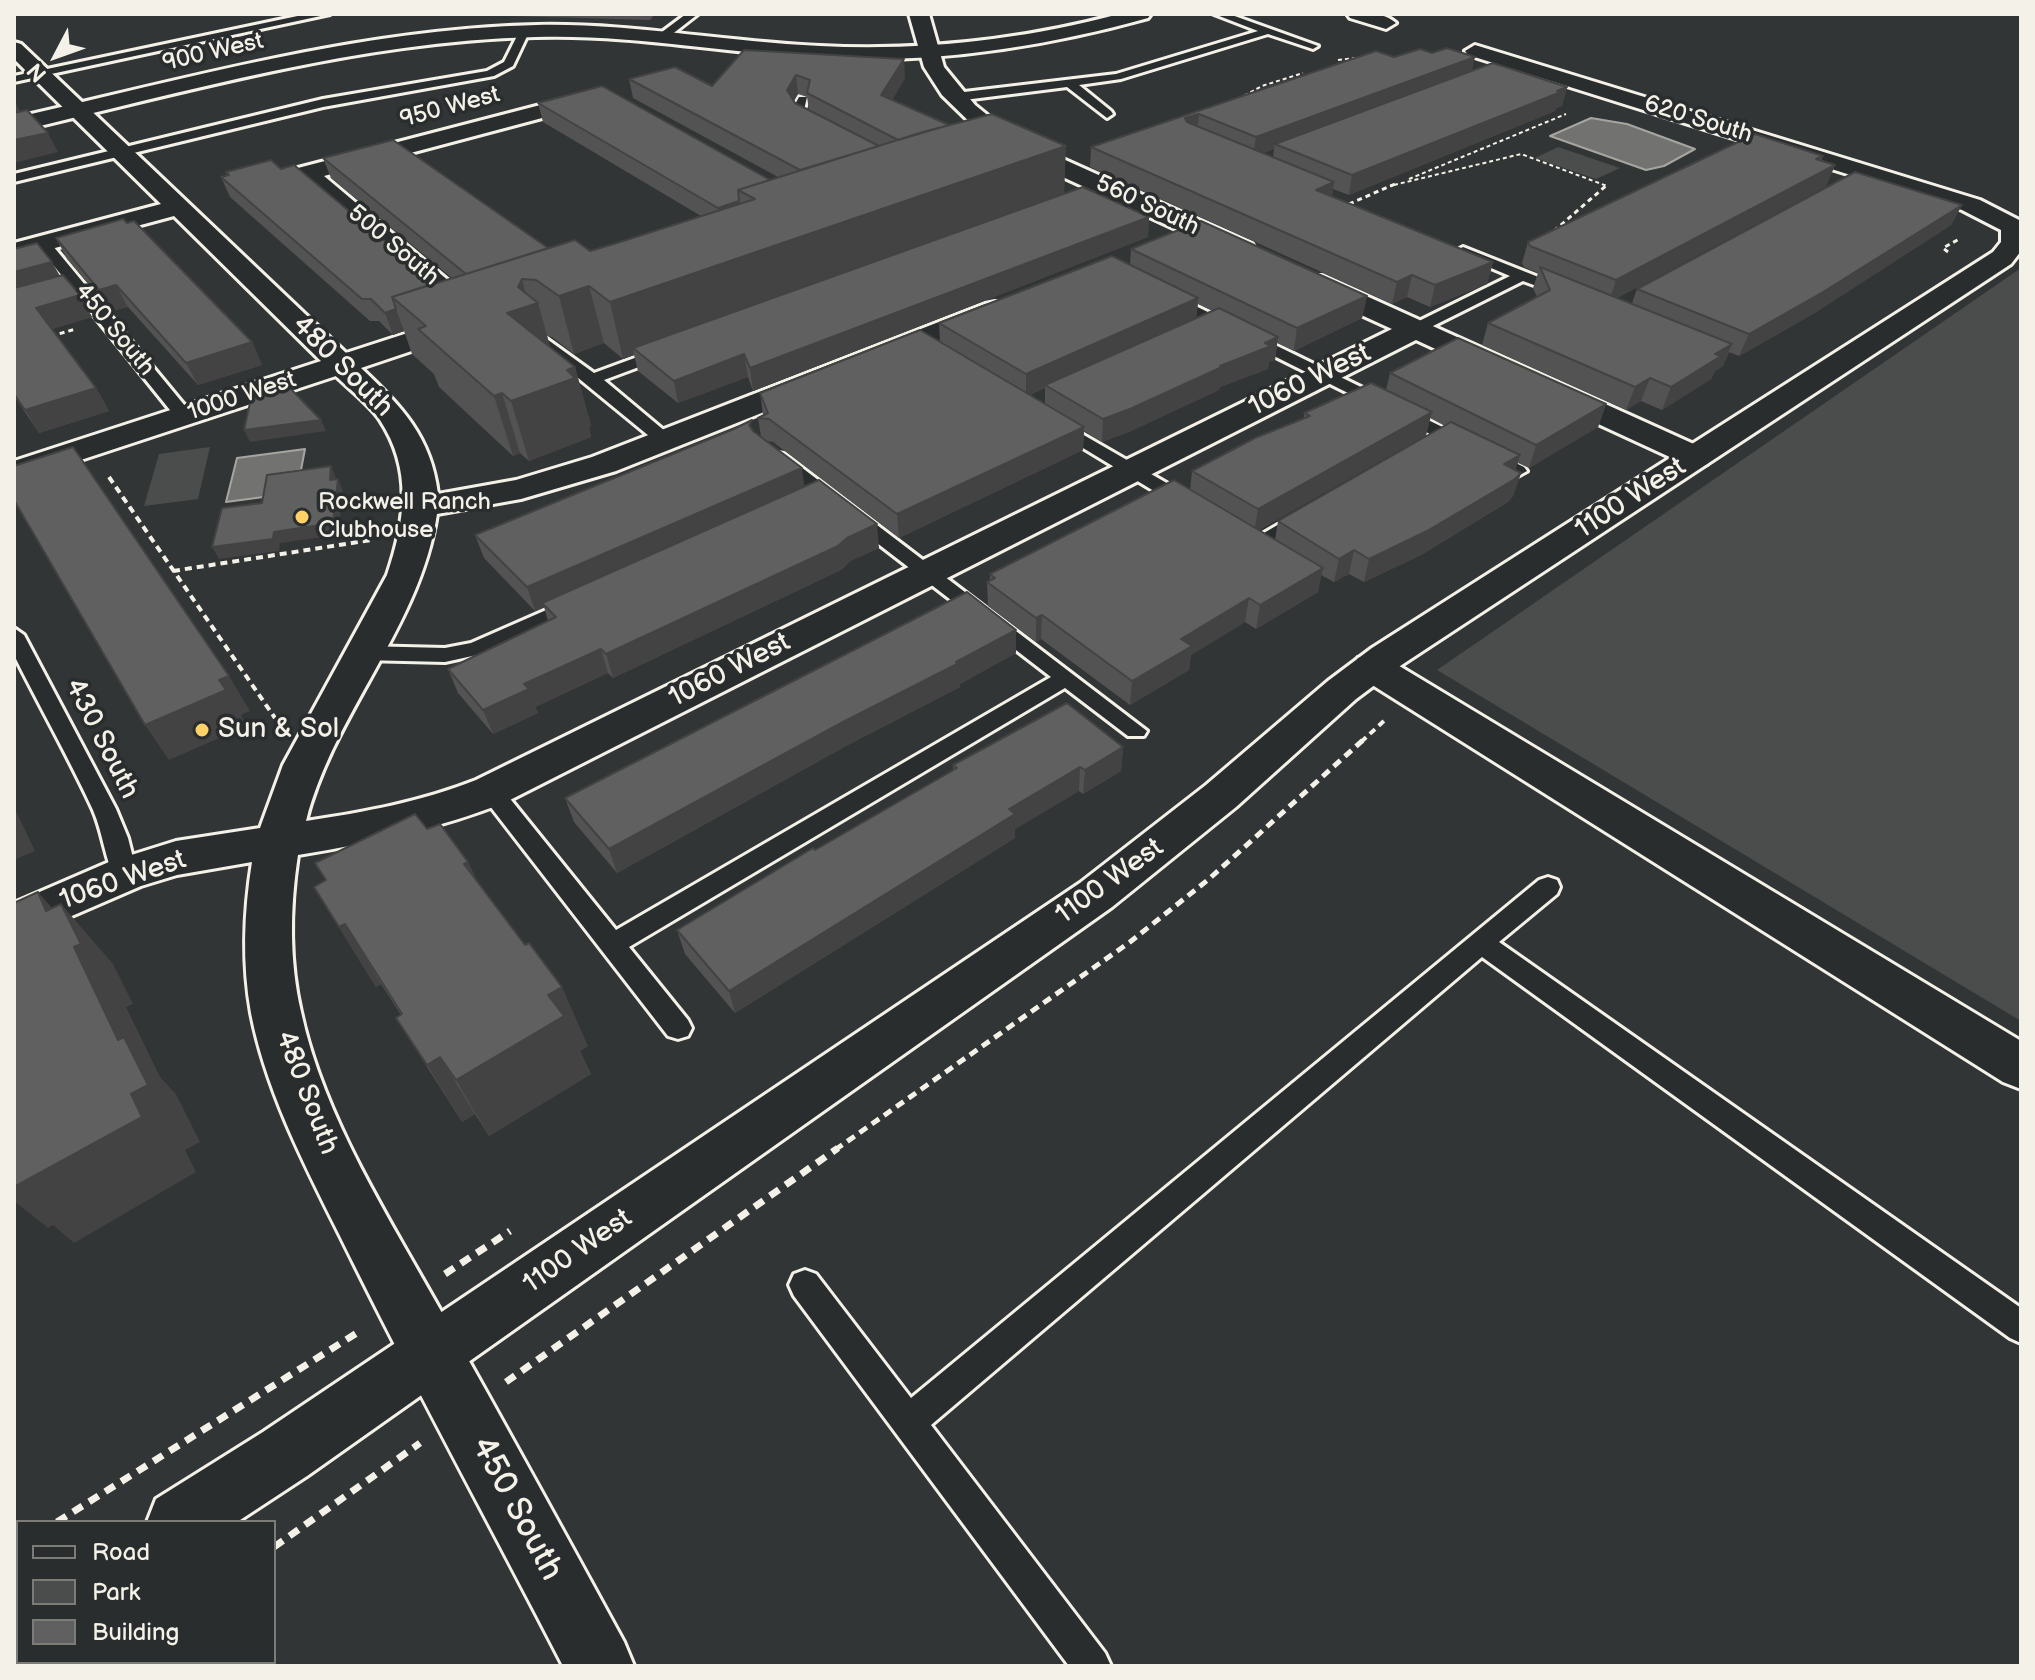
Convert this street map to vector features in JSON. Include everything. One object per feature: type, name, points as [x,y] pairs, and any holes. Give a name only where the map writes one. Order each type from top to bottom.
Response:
[{"type":"street","name":"560 South","points":[[919,14],[934,67],[977,119],[1099,194],[1198,230],[1696,457]]},
{"type":"street","name":"900 West","points":[[14,125],[334,52],[430,38],[524,32],[597,32],[819,52],[928,52],[1039,39],[1141,14]]},
{"type":"street","points":[[1357,14],[1386,23]]},
{"type":"street","name":"620 South","points":[[1475,51],[1858,177],[1984,209],[2010,225]]},
{"type":"street","name":"480 South","points":[[22,67],[78,111],[342,364],[391,413],[404,433],[413,456],[422,507],[407,570],[304,764],[269,883],[268,955],[273,999],[287,1059],[311,1119],[431,1353]]},
{"type":"street","name":"950 West","points":[[306,173],[613,97]]},
{"type":"street","points":[[986,154],[1020,147]]},
{"type":"street","name":"500 South","points":[[306,173],[480,319]]},
{"type":"street","points":[[14,251],[176,208]]},
{"type":"street","name":"1100 West","points":[[182,1520],[285,1454],[1096,895],[1221,796],[1313,714],[1372,667],[2002,258],[2016,236],[2010,225]]},
{"type":"street","points":[[1160,245],[1198,230]]},
{"type":"street","points":[[422,507],[521,489],[592,469],[1019,301]]},
{"type":"street","name":"1000 West","points":[[14,472],[511,309]]},
{"type":"street","name":"1060 West","points":[[14,923],[125,874],[176,858],[390,824],[443,810],[491,791],[1415,329]]},
{"type":"street","points":[[1372,667],[2021,1067]]},
{"type":"street","name":"450 South","points":[[431,1353],[600,1666]]},
{"type":"lane","points":[[22,67],[325,14]]},
{"type":"lane","points":[[662,37],[693,14]]},
{"type":"lane","points":[[1219,14],[1313,46]]},
{"type":"lane","points":[[956,97],[1072,85],[1137,73],[1268,31]]},
{"type":"lane","points":[[14,178],[323,103],[490,74],[509,64],[524,32]]},
{"type":"lane","points":[[1498,72],[1519,64]]},
{"type":"lane","points":[[1072,85],[1107,114]]},
{"type":"lane","points":[[803,100],[798,110],[803,117],[825,130]]},
{"type":"lane","name":"450 South","points":[[43,243],[72,288],[184,416]]},
{"type":"lane","points":[[1452,246],[1581,299]]},
{"type":"lane","points":[[1415,329],[1523,275]]},
{"type":"lane","points":[[1147,287],[1208,325],[1323,375],[1437,439],[1518,471]]},
{"type":"lane","points":[[916,341],[943,357]]},
{"type":"lane","points":[[544,342],[666,441]]},
{"type":"lane","points":[[592,379],[682,346]]},
{"type":"lane","points":[[1040,414],[1205,513]]},
{"type":"lane","points":[[765,448],[816,496],[926,572],[1136,731]]},
{"type":"lane","points":[[1255,544],[1322,505]]},
{"type":"lane","points":[[363,653],[445,655],[477,648],[593,596]]},
{"type":"lane","name":"430 South","points":[[14,635],[104,809],[116,838],[125,874]]},
{"type":"lane","points":[[612,945],[1066,678]]},
{"type":"lane","points":[[491,791],[678,1028]]},
{"type":"lane","points":[[908,1422],[1548,887]]},
{"type":"lane","points":[[1481,943],[2021,1327]]},
{"type":"lane","points":[[805,1285],[1092,1666]]},
{"type":"path","points":[[1329,63],[1373,56]]},
{"type":"path","points":[[1236,101],[1262,86],[1312,70]]},
{"type":"path","points":[[1349,204],[1565,114]]},
{"type":"path","points":[[1394,185],[1521,154],[1609,185],[1537,244]]},
{"type":"path","points":[[1496,264],[1566,231]]},
{"type":"path","points":[[42,339],[84,327]]},
{"type":"path","points":[[101,466],[275,718]]},
{"type":"path","points":[[173,571],[371,540]]},
{"type":"path","points":[[560,1344],[1130,942],[1209,879],[1385,720]]},
{"type":"path","points":[[491,1244],[517,1226]]},
{"type":"path","points":[[60,1520],[310,1364]]},
{"type":"path","points":[[276,1546],[353,1491]]},
{"type":"green space","points":[[1558,147],[1620,168],[1596,179],[1535,158]]},
{"type":"green space","points":[[2021,268],[2021,1021],[1437,670]]},
{"type":"green space","points":[[210,447],[198,499],[144,506],[159,454]]},
{"type":"shaded area","points":[[1591,118],[1627,124],[1695,149],[1664,166],[1646,170],[1550,136]]},
{"type":"shaded area","points":[[305,449],[301,470],[276,474],[271,496],[226,502],[237,458]]},
{"type":"building","points":[[1447,48],[1475,57],[1256,137],[1199,114],[1185,118],[1187,122],[1334,182],[1316,190],[1493,262],[1435,285],[1412,275],[1397,282],[1091,147],[1376,51],[1394,57],[1420,49],[1432,53]]},
{"type":"building","points":[[744,50],[904,59],[881,95],[949,125],[898,140],[807,93],[810,80],[796,75],[787,90],[795,103],[879,146],[800,170],[629,79],[675,67],[712,86]]},
{"type":"building","points":[[1493,63],[1567,87],[1352,175],[1275,144]]},
{"type":"building","points":[[602,86],[770,180],[738,190],[739,201],[718,208],[538,103]]},
{"type":"building","points":[[27,110],[48,133],[14,140],[14,113]]},
{"type":"building","points":[[992,114],[1066,146],[610,302],[589,286],[559,296],[536,280],[522,279],[518,287],[538,303],[507,313],[575,367],[567,370],[575,378],[511,401],[502,393],[494,396],[418,329],[426,326],[392,297],[575,240],[590,251],[617,243],[755,199],[738,190],[923,132]]},
{"type":"building","points":[[1755,134],[1823,156],[1816,159],[1835,165],[1616,280],[1530,246],[1528,242]]},
{"type":"building","points":[[393,140],[548,248],[466,274],[323,158]]},
{"type":"building","points":[[271,160],[281,169],[294,165],[435,283],[392,297],[396,309],[385,313],[371,299],[362,299],[221,177],[229,175],[226,172]]},
{"type":"building","points":[[1855,172],[1962,205],[1823,292],[1749,334],[1637,289]]},
{"type":"building","points":[[1083,187],[1149,217],[750,368],[744,354],[674,381],[633,348]]},
{"type":"building","points":[[123,219],[127,223],[134,221],[252,342],[186,363],[116,285],[99,290],[56,238]]},
{"type":"building","points":[[1201,221],[1367,296],[1297,328],[1131,249]]},
{"type":"building","points":[[37,243],[52,262],[14,272],[14,249]]},
{"type":"building","points":[[1112,256],[1198,298],[1026,374],[939,323]]},
{"type":"building","points":[[1540,267],[1732,344],[1715,354],[1721,356],[1671,387],[1650,378],[1635,387],[1488,323],[1550,290]]},
{"type":"building","points":[[63,275],[80,295],[36,308],[96,388],[25,410],[14,394],[14,288]]},
{"type":"building","points":[[1219,308],[1278,337],[1265,343],[1271,346],[1103,419],[1045,385]]},
{"type":"building","points":[[920,330],[1084,427],[897,514],[769,419],[758,418],[768,413],[760,393]]},
{"type":"building","points":[[1458,338],[1606,404],[1536,445],[1390,373]]},
{"type":"building","points":[[285,383],[321,420],[244,430],[252,394]]},
{"type":"building","points":[[1371,383],[1432,412],[1258,509],[1192,471],[1255,438],[1310,416],[1304,413]]},
{"type":"building","points":[[752,420],[749,425],[753,431],[802,468],[527,587],[475,535],[734,429]]},
{"type":"building","points":[[1451,422],[1520,455],[1504,464],[1521,473],[1427,531],[1369,559],[1354,550],[1339,559],[1278,521]]},
{"type":"building","points":[[73,447],[229,676],[219,680],[226,690],[145,725],[14,500],[14,466]]},
{"type":"building","name":"Rockwell Ranch Clubhouse","points":[[331,466],[330,480],[338,479],[333,523],[274,532],[273,539],[212,547],[222,508],[262,503],[267,475]]},
{"type":"building","points":[[819,480],[877,524],[847,538],[838,546],[606,654],[601,649],[524,684],[529,689],[483,710],[448,669],[556,617],[542,603]]},
{"type":"building","points":[[1174,480],[1323,568],[1260,605],[1249,598],[1181,639],[1192,646],[1132,681],[1042,615],[1036,618],[987,582],[995,578],[990,574]]},
{"type":"building","points":[[967,592],[1016,630],[609,849],[565,798]]},
{"type":"building","points":[[1067,703],[1123,747],[1085,770],[1080,767],[1009,809],[1015,814],[729,991],[677,930],[813,848],[815,850],[957,768],[953,765]]},
{"type":"building","points":[[415,814],[427,829],[440,824],[468,862],[464,864],[525,945],[529,943],[562,987],[548,995],[564,1016],[456,1080],[440,1057],[427,1065],[396,1018],[402,1014],[345,924],[339,927],[314,887],[326,880],[315,863]]},
{"type":"building","points":[[38,892],[46,911],[61,904],[81,944],[74,947],[118,1040],[124,1037],[148,1085],[131,1094],[142,1117],[14,1187],[14,903]]},
{"type":"place","name":"Rockwell Ranch Clubhouse","points":[[302,517]]},
{"type":"place","name":"Sun & Sol","points":[[202,730]]}]
